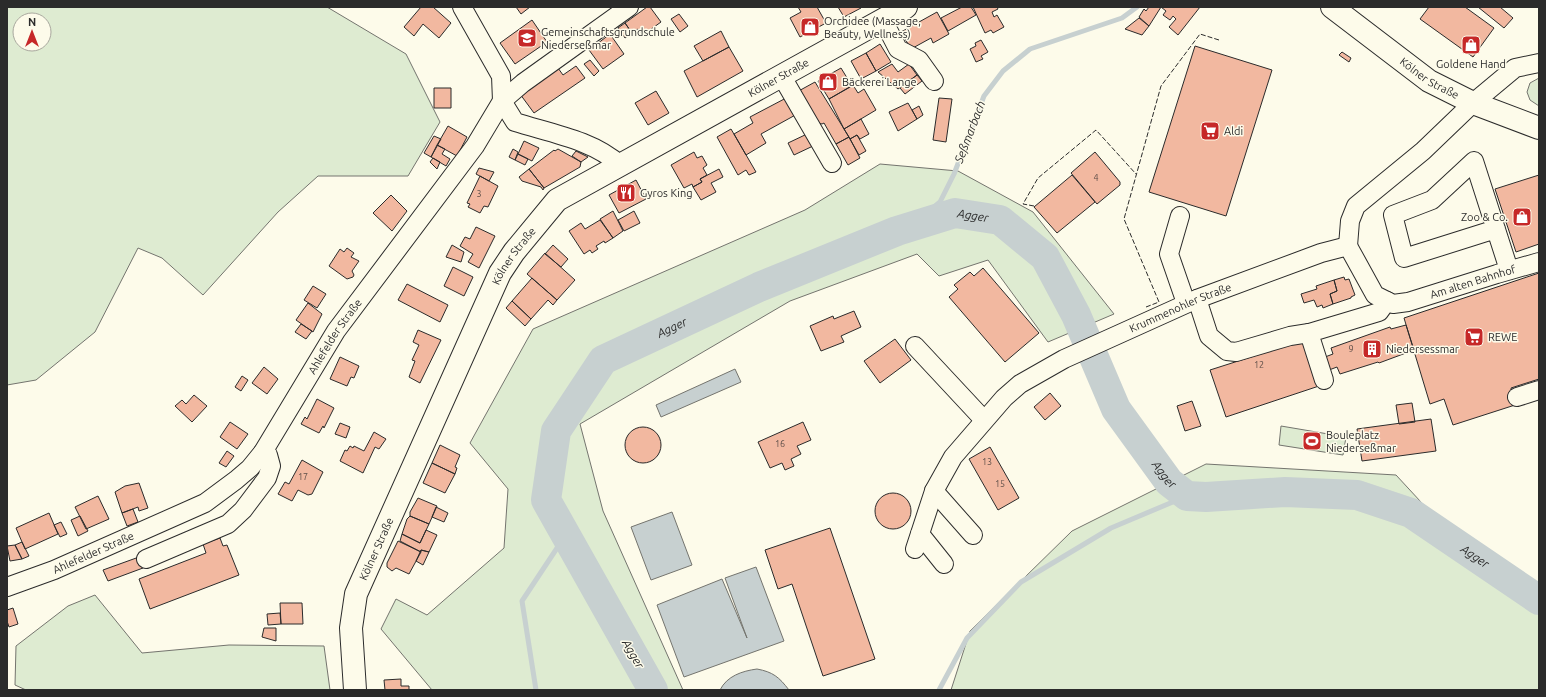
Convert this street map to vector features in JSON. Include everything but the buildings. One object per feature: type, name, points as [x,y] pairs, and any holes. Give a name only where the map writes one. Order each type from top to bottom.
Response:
[{"type":"main road","name":"Kölner Straße","points":[[355,690],[351,628],[356,594],[500,273],[514,252],[557,200],[906,7]]},
{"type":"main road","name":"Kölner Straße","points":[[1332,7],[1429,82],[1473,103],[1539,128]]},
{"type":"street","points":[[462,7],[501,76],[502,101],[514,122],[580,142],[608,153],[620,164]]},
{"type":"street","points":[[502,101],[523,83],[629,7]]},
{"type":"street","points":[[883,20],[898,49],[919,60],[934,82]]},
{"type":"street","points":[[1180,216],[1169,254],[1209,336],[1227,351],[1236,352],[1290,336],[1309,333],[1379,312],[1387,301],[1376,295],[1348,246],[1350,221],[1356,206],[1423,150],[1473,103],[1515,68],[1539,63]]},
{"type":"street","points":[[781,75],[832,163]]},
{"type":"street","name":"Ahlefelder Straße","points":[[7,587],[54,570],[205,503],[250,468],[263,452],[336,331],[475,146],[502,101]]},
{"type":"street","points":[[1496,230],[1404,258],[1393,216],[1432,200],[1474,161],[1509,270]]},
{"type":"street","name":"Krummenohler Straße","points":[[944,564],[917,542],[934,491],[953,457],[1004,398],[1020,384],[1064,358],[1192,301],[1321,253],[1348,246]]},
{"type":"street","name":"Am alten Bahnhof","points":[[1387,301],[1394,304],[1408,302],[1539,262]]},
{"type":"street","points":[[1309,333],[1324,380]]},
{"type":"street","points":[[915,346],[984,420]]},
{"type":"street","points":[[1517,397],[1539,390]]},
{"type":"street","points":[[146,559],[228,524],[243,510],[267,478],[271,466],[268,455],[263,452]]},
{"type":"street","points":[[934,491],[973,535]]},
{"type":"green space","points":[[7,7],[327,7],[406,54],[440,122],[408,176],[318,176],[278,212],[203,295],[162,258],[138,248],[95,332],[36,380],[7,385]]},
{"type":"green space","points":[[1539,78],[1539,106],[1530,100],[1527,92],[1530,83]]},
{"type":"green space","points":[[880,164],[958,171],[1033,212],[1114,314],[1048,342],[988,260],[939,276],[917,254],[790,301],[580,424],[603,511],[683,690],[432,690],[381,629],[396,599],[427,615],[504,548],[508,489],[470,443],[533,329],[805,210]]},
{"type":"green space","name":"Bouleplatz Niederseßmar","points":[[1281,426],[1346,437],[1343,455],[1279,445]]},
{"type":"green space","points":[[1206,464],[1396,475],[1433,515],[1470,545],[1539,583],[1539,690],[951,690],[970,631],[1072,531]]},
{"type":"green space","points":[[95,595],[142,653],[229,645],[324,646],[330,690],[26,690],[15,685],[16,646],[68,606]]},
{"type":"shaded area","points":[[735,369],[741,382],[661,417],[656,405]]},
{"type":"shaded area","points":[[672,512],[692,565],[651,580],[631,527]]},
{"type":"shaded area","points":[[756,567],[784,641],[684,677],[657,605],[722,579],[747,638],[725,578]]},
{"type":"shaded area","points":[[757,669],[775,676],[789,690],[720,690],[727,681],[736,675]]},
{"type":"waterway","name":"Seßmarbach","points":[[929,222],[934,207],[940,202],[954,174],[984,96],[1003,71],[1030,49],[1122,18],[1137,7]]},
{"type":"waterway","name":"Agger","points":[[653,690],[546,500],[556,431],[603,360],[759,287],[897,231],[955,213],[1000,220],[1045,257],[1076,315],[1116,409],[1169,482],[1187,496],[1206,497],[1285,492],[1357,495],[1411,513],[1539,600]]},
{"type":"waterway","points":[[939,690],[967,638],[1021,582],[1111,528],[1187,496]]},
{"type":"waterway","points":[[536,690],[522,601],[565,536]]},
{"type":"fence","points":[[1146,307],[1159,302],[1124,219],[1161,86],[1200,34],[1219,40]]},
{"type":"fence","points":[[1034,206],[1023,204],[1038,178],[1096,130],[1136,174]]},
{"type":"place","name":"Orchidee (Massage, Beauty, Wellness)","points":[[810,27]]},
{"type":"place","name":"Gemeinschaftsgrundschule Niederseßmar","points":[[527,38]]},
{"type":"place","name":"Goldene Hand","points":[[1471,45]]},
{"type":"place","name":"Bäckerei Lange","points":[[828,82]]},
{"type":"place","name":"Aldi","points":[[1210,131]]},
{"type":"place","name":"Gyros King","points":[[626,193]]},
{"type":"place","name":"Zoo & Co.","points":[[1522,217]]},
{"type":"place","name":"REWE","points":[[1474,337]]},
{"type":"place","name":"Niedersessmar","points":[[1372,349]]},
{"type":"place","name":"Bouleplatz Niederseßmar","points":[[1312,441]]}]
